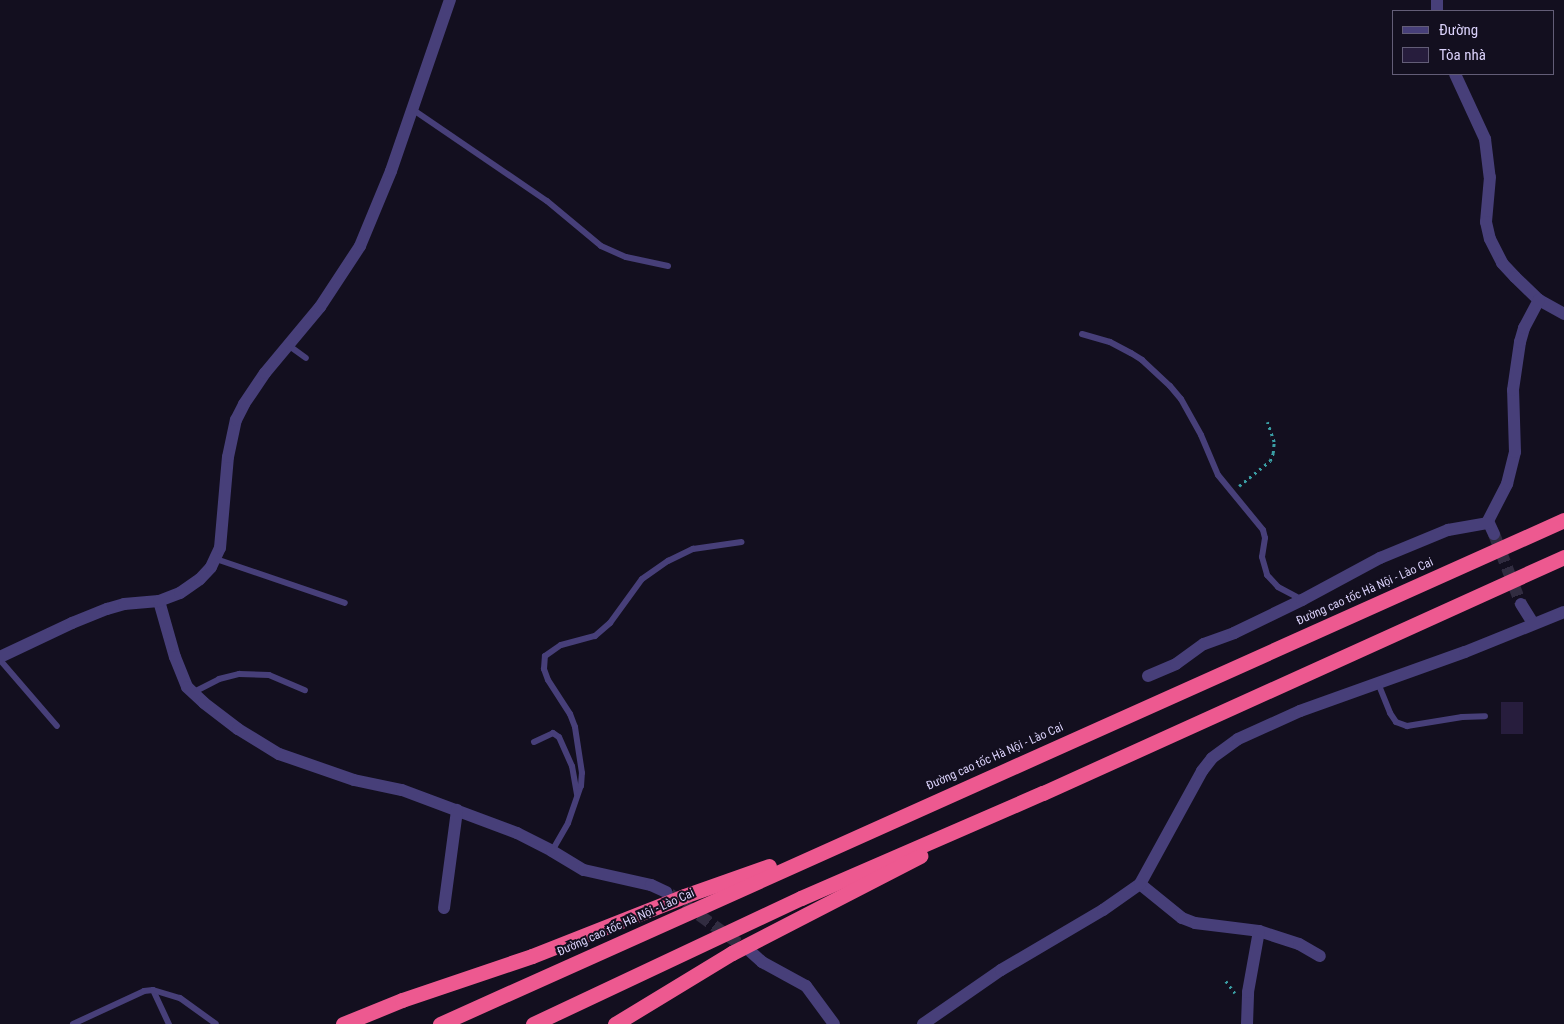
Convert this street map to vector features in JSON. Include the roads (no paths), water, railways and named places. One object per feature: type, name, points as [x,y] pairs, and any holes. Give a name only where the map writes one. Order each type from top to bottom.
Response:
[{"type":"highway","name":"Đường cao tốc Hà Nội - Lào Cai","points":[[440,1024],[1564,520]]},
{"type":"highway","points":[[533,1024],[800,898],[1043,793],[1564,557]]},
{"type":"highway","points":[[615,1024],[732,953],[1043,793]]},
{"type":"highway","points":[[343,1024],[402,1000],[532,956],[684,896],[867,831]]},
{"type":"street","points":[[0,659],[72,622],[107,609],[124,604],[159,601],[180,593],[191,587],[216,560],[222,528],[228,457],[236,420],[253,390],[320,307],[360,246],[376,210],[450,0]]},
{"type":"street","points":[[1455,75],[1485,139],[1490,177],[1486,222],[1490,239],[1502,262],[1538,300],[1564,314]]},
{"type":"street","points":[[1148,676],[1176,664],[1204,644],[1234,633],[1302,600],[1380,558],[1448,530],[1491,529],[1511,473],[1515,452],[1514,375],[1524,328],[1538,300]]},
{"type":"street","points":[[159,601],[182,677],[192,692],[238,729],[279,754],[354,780],[402,790],[485,820],[552,850],[584,870],[651,884],[666,892]]},
{"type":"street","points":[[1521,604],[1533,623]]},
{"type":"street","points":[[923,1024],[1001,970],[1103,910],[1140,884],[1184,801],[1212,758],[1238,739],[1300,711],[1465,652],[1564,612]]},
{"type":"street","points":[[444,908],[457,810]]},
{"type":"street","points":[[1140,884],[1182,918],[1195,923],[1259,931],[1299,944],[1320,956]]},
{"type":"street","points":[[1247,1024],[1248,992],[1259,931]]},
{"type":"street","points":[[751,952],[762,962],[806,986],[834,1024]]},
{"type":"lane","points":[[412,109],[547,201],[601,246],[626,257],[668,266]]},
{"type":"lane","points":[[1082,334],[1110,342],[1131,353],[1142,360],[1170,386],[1181,400],[1201,435],[1218,475],[1263,530],[1265,538],[1262,557],[1267,574],[1278,587],[1302,600]]},
{"type":"lane","points":[[288,345],[306,358]]},
{"type":"lane","points":[[552,850],[568,823],[581,786],[582,773],[575,727],[570,714],[548,680],[544,669],[545,656],[561,644],[595,636],[610,623],[642,578],[668,561],[693,549],[741,542]]},
{"type":"lane","points":[[216,560],[345,604]]},
{"type":"lane","points":[[0,659],[58,726]]},
{"type":"lane","points":[[192,692],[219,679],[240,674],[268,675],[305,690]]},
{"type":"lane","points":[[1378,683],[1390,713],[1396,722],[1407,726],[1462,717],[1485,716]]},
{"type":"lane","points":[[534,742],[552,733],[559,737],[572,766],[577,796]]},
{"type":"lane","points":[[153,990],[169,1024]]},
{"type":"lane","points":[[73,1024],[144,991],[153,990],[180,998],[216,1024]]},
{"type":"tunnel","points":[[1494,534],[1521,604]]},
{"type":"tunnel","points":[[670,894],[749,951]]}]
